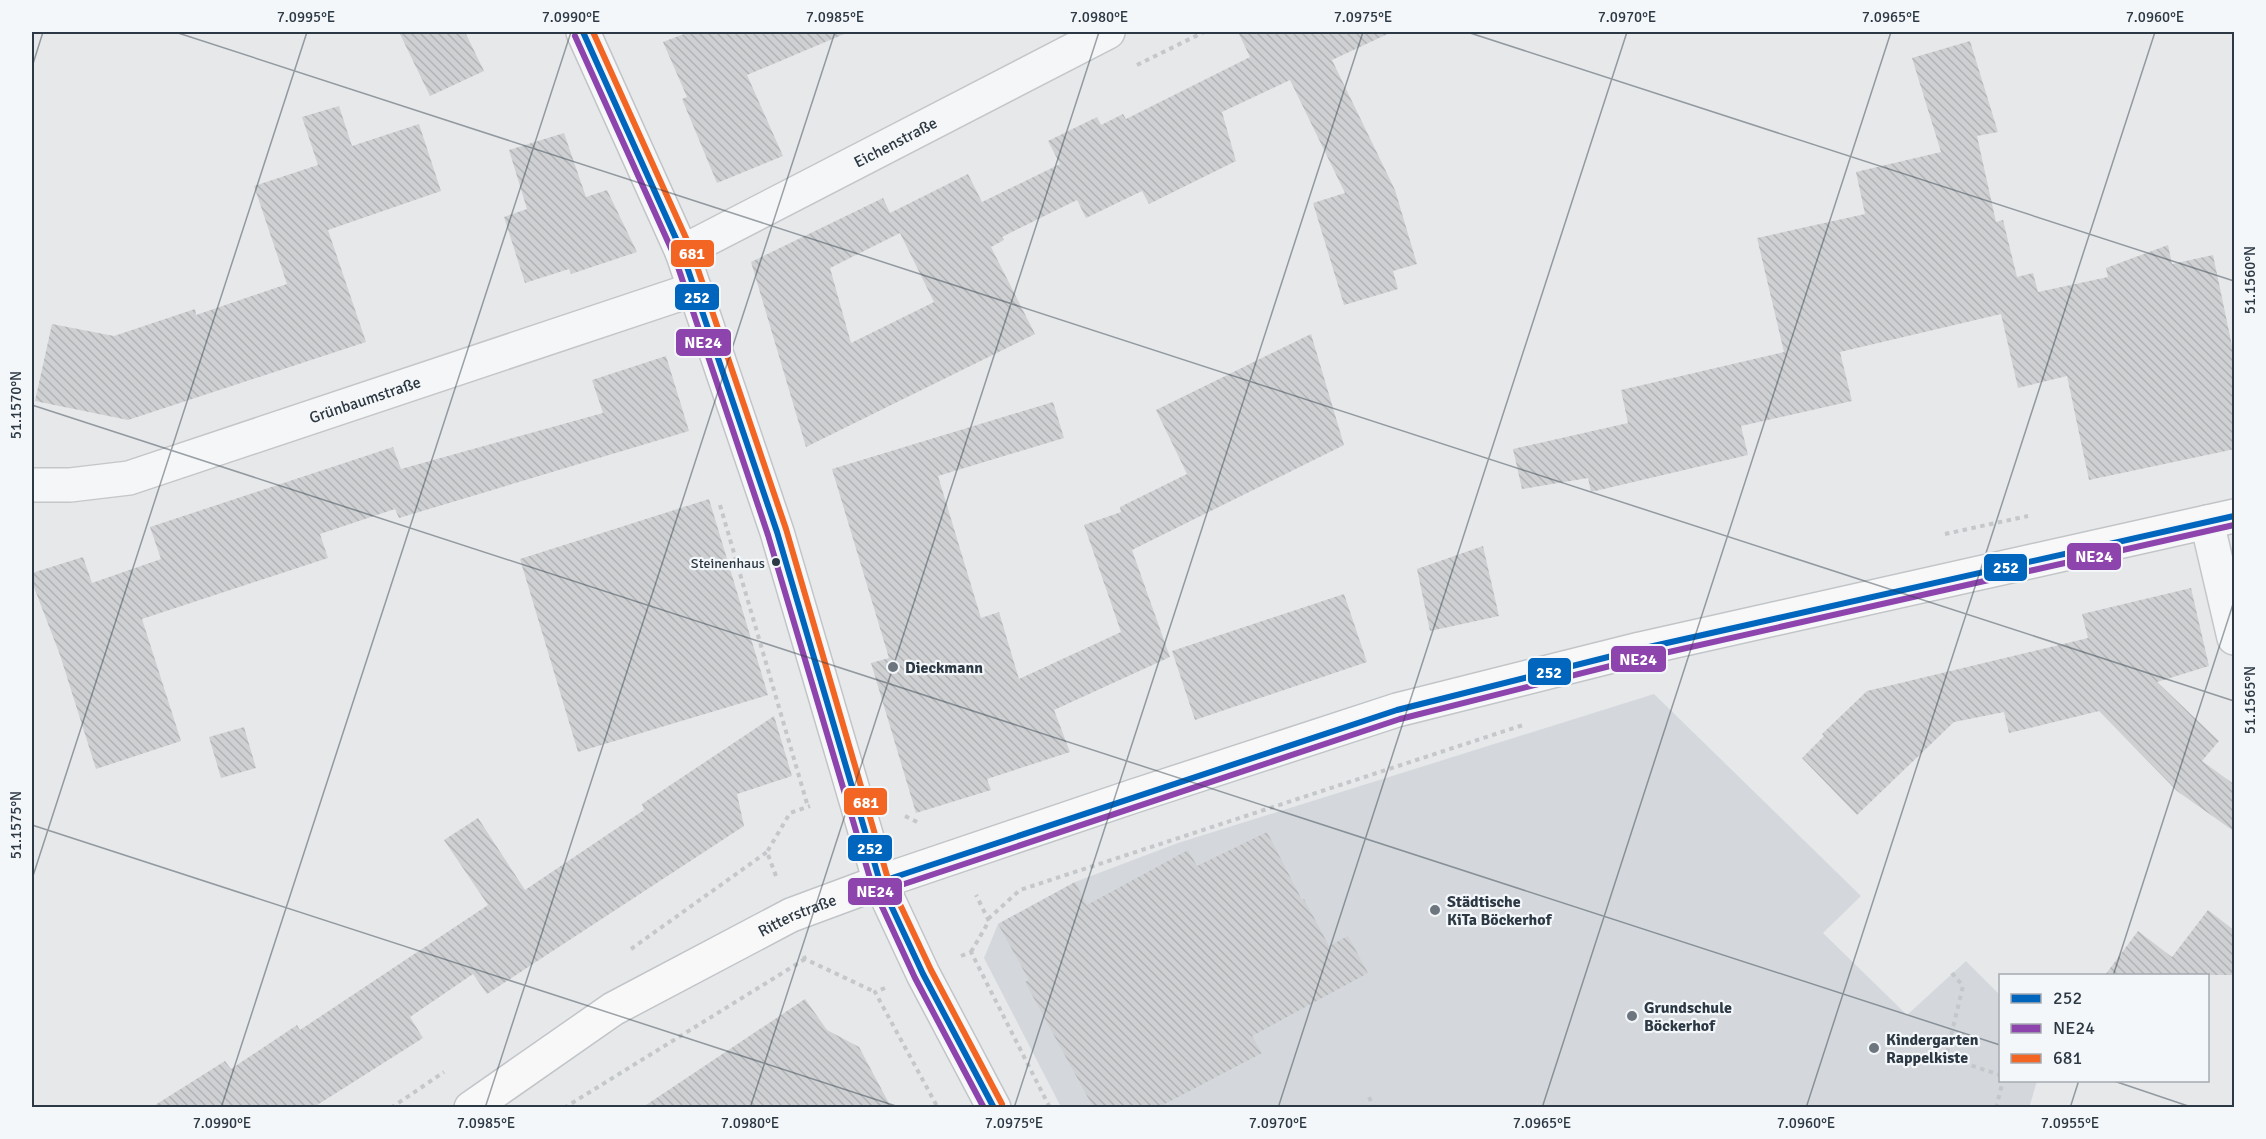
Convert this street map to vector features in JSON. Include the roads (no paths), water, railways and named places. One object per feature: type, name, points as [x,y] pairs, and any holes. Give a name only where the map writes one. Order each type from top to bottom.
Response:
[{"type":"main road","points":[[583,32],[682,252],[695,289],[780,543],[880,882],[923,974],[994,1107]]},
{"type":"main road","name":"Ritterstraße","points":[[471,1107],[613,1010],[791,915],[880,882],[1397,710],[1640,649],[2221,519]]},
{"type":"street","name":"Eichenstraße","points":[[682,252],[1108,32]]},
{"type":"street","name":"Grünbaumstraße","points":[[32,485],[70,485],[129,478],[695,289]]},
{"type":"street","points":[[2221,519],[2235,638]]},
{"type":"place","name":"Steinenhaus","points":[[776,562]]},
{"type":"place","name":"Dieckmann","points":[[893,667]]},
{"type":"place","name":"Städtische KiTa Böckerhof","points":[[1435,910]]},
{"type":"place","name":"Grundschule Böckerhof","points":[[1632,1016]]},
{"type":"place","name":"Kindergarten Rappelkiste","points":[[1874,1048]]}]
